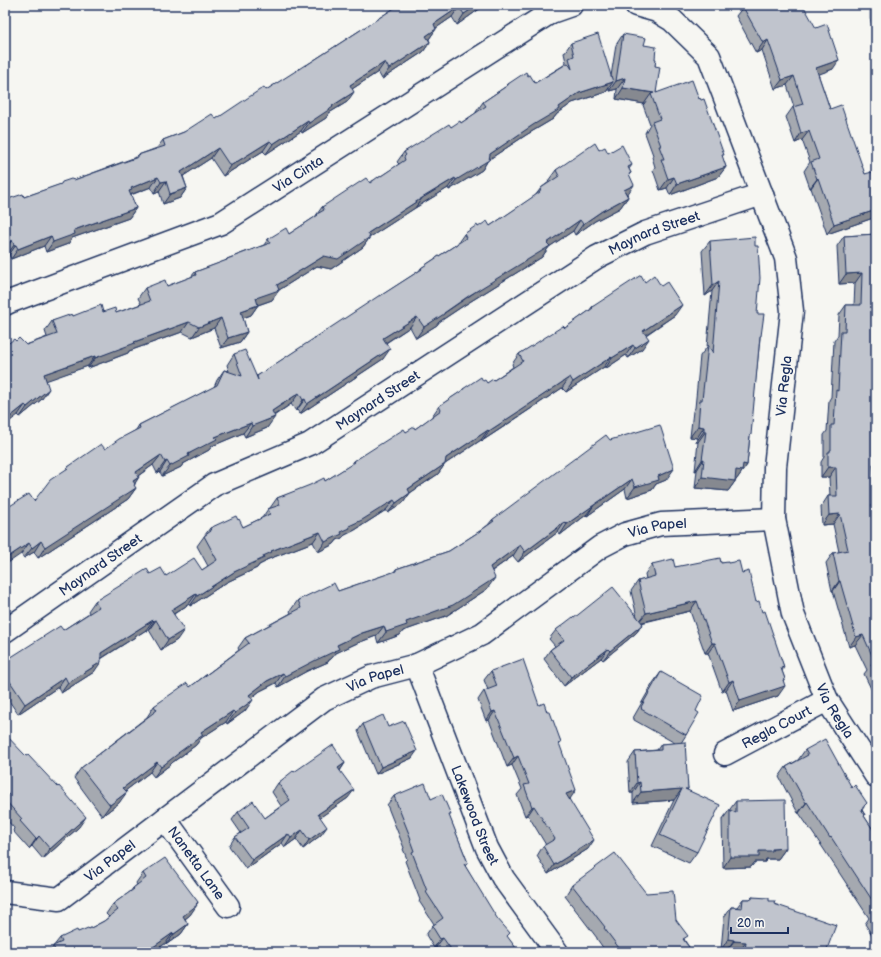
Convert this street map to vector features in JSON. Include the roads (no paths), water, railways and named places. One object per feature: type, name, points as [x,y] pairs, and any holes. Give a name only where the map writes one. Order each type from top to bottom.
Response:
[{"type":"street","name":"Via Cinta","points":[[5,304],[221,223],[551,12],[571,5]]},
{"type":"street","points":[[636,5],[659,8]]},
{"type":"street","name":"Via Regla","points":[[659,8],[709,56],[786,258],[792,311],[775,467],[774,519],[793,614],[827,700],[876,776]]},
{"type":"street","name":"Maynard Street","points":[[5,631],[214,485],[310,444],[597,257],[645,233],[762,194]]},
{"type":"street","name":"Via Papel","points":[[5,892],[59,899],[324,699],[371,677],[417,665],[482,634],[600,547],[625,534],[661,524],[774,519]]},
{"type":"street","name":"Lakewood Street","points":[[417,665],[486,848],[503,878],[558,952]]},
{"type":"street","name":"Regla Court","points":[[725,754],[827,700]]},
{"type":"street","name":"Nanetta Lane","points":[[165,819],[228,906]]}]
